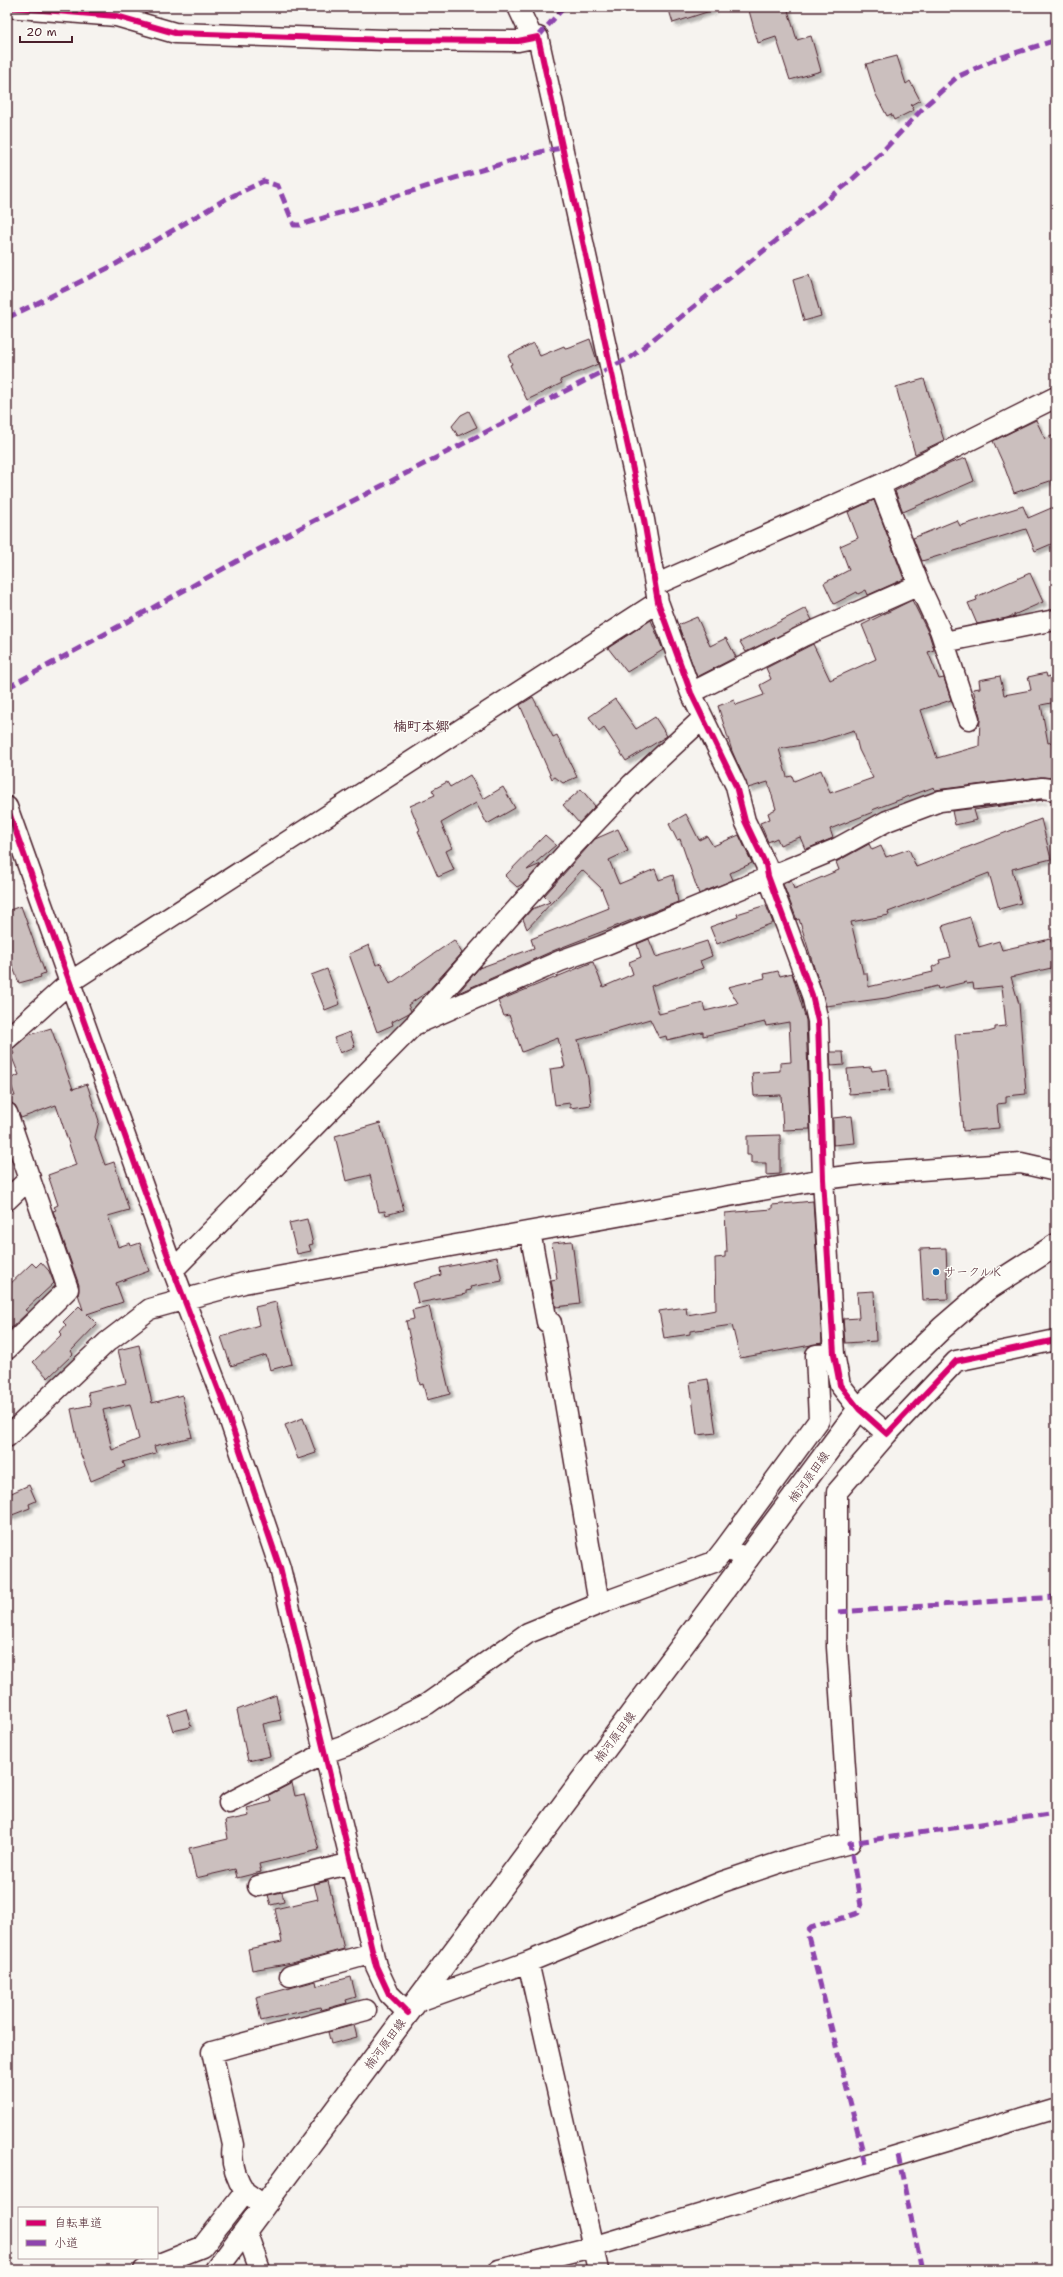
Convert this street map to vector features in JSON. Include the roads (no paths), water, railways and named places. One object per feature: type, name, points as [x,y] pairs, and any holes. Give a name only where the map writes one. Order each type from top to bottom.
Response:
[{"type":"main road","name":"楠河原田線","points":[[216,2270],[859,1409],[942,1328],[986,1290],[1056,1245]]},
{"type":"street","points":[[7,7],[116,16],[175,33],[386,40],[518,41],[538,37],[644,520],[656,593],[691,693],[702,719],[736,786],[745,821],[766,865],[768,876],[812,995],[818,1021],[824,1179],[834,1354],[840,1385],[859,1409],[887,1434]]},
{"type":"street","points":[[518,7],[532,37]]},
{"type":"street","points":[[7,1039],[70,982],[656,593],[880,485],[1056,397]]},
{"type":"street","points":[[880,485],[919,585],[944,642],[969,719]]},
{"type":"street","points":[[691,693],[803,636],[919,585]]},
{"type":"street","points":[[944,642],[1055,620]]},
{"type":"street","points":[[173,1270],[414,1025],[569,850],[632,784],[702,719]]},
{"type":"street","points":[[414,1025],[560,961],[602,946],[768,876],[834,850],[887,821],[940,801],[1042,788],[1056,790]]},
{"type":"street","points":[[7,807],[173,1270],[226,1409],[280,1568],[373,1953],[389,1994],[412,2007],[528,1962],[722,1882],[790,1859],[850,1843],[837,1647],[836,1492],[887,1434],[956,1361],[1056,1340]]},
{"type":"street","points":[[7,1113],[68,1289],[7,1349]]},
{"type":"street","points":[[7,1437],[107,1342],[150,1309],[244,1283],[824,1179],[864,1174],[1021,1163],[1056,1171]]},
{"type":"street","points":[[7,1200],[30,1178]]},
{"type":"street","points":[[530,1232],[547,1322],[550,1323],[557,1355],[599,1604]]},
{"type":"street","points":[[229,1803],[325,1753],[345,1746],[427,1704],[528,1633],[599,1604],[714,1562],[819,1420],[816,1355],[834,1354]]},
{"type":"street","points":[[725,1548],[748,1559]]},
{"type":"street","points":[[258,1886],[352,1863]]},
{"type":"street","points":[[290,1976],[373,1953]]},
{"type":"street","points":[[528,1962],[598,2270]]},
{"type":"street","points":[[265,2206],[245,2192],[238,2180],[231,2154],[232,2145],[212,2052],[366,2010]]},
{"type":"street","points":[[499,2270],[592,2247],[1056,2108]]},
{"type":"street","points":[[144,2270],[202,2247],[245,2192]]},
{"type":"street","points":[[246,2231],[260,2270]]},
{"type":"place","name":"サークルＫ","points":[[936,1272]]},
{"type":"district","name":"楠町本郷","points":[[421,726]]}]
